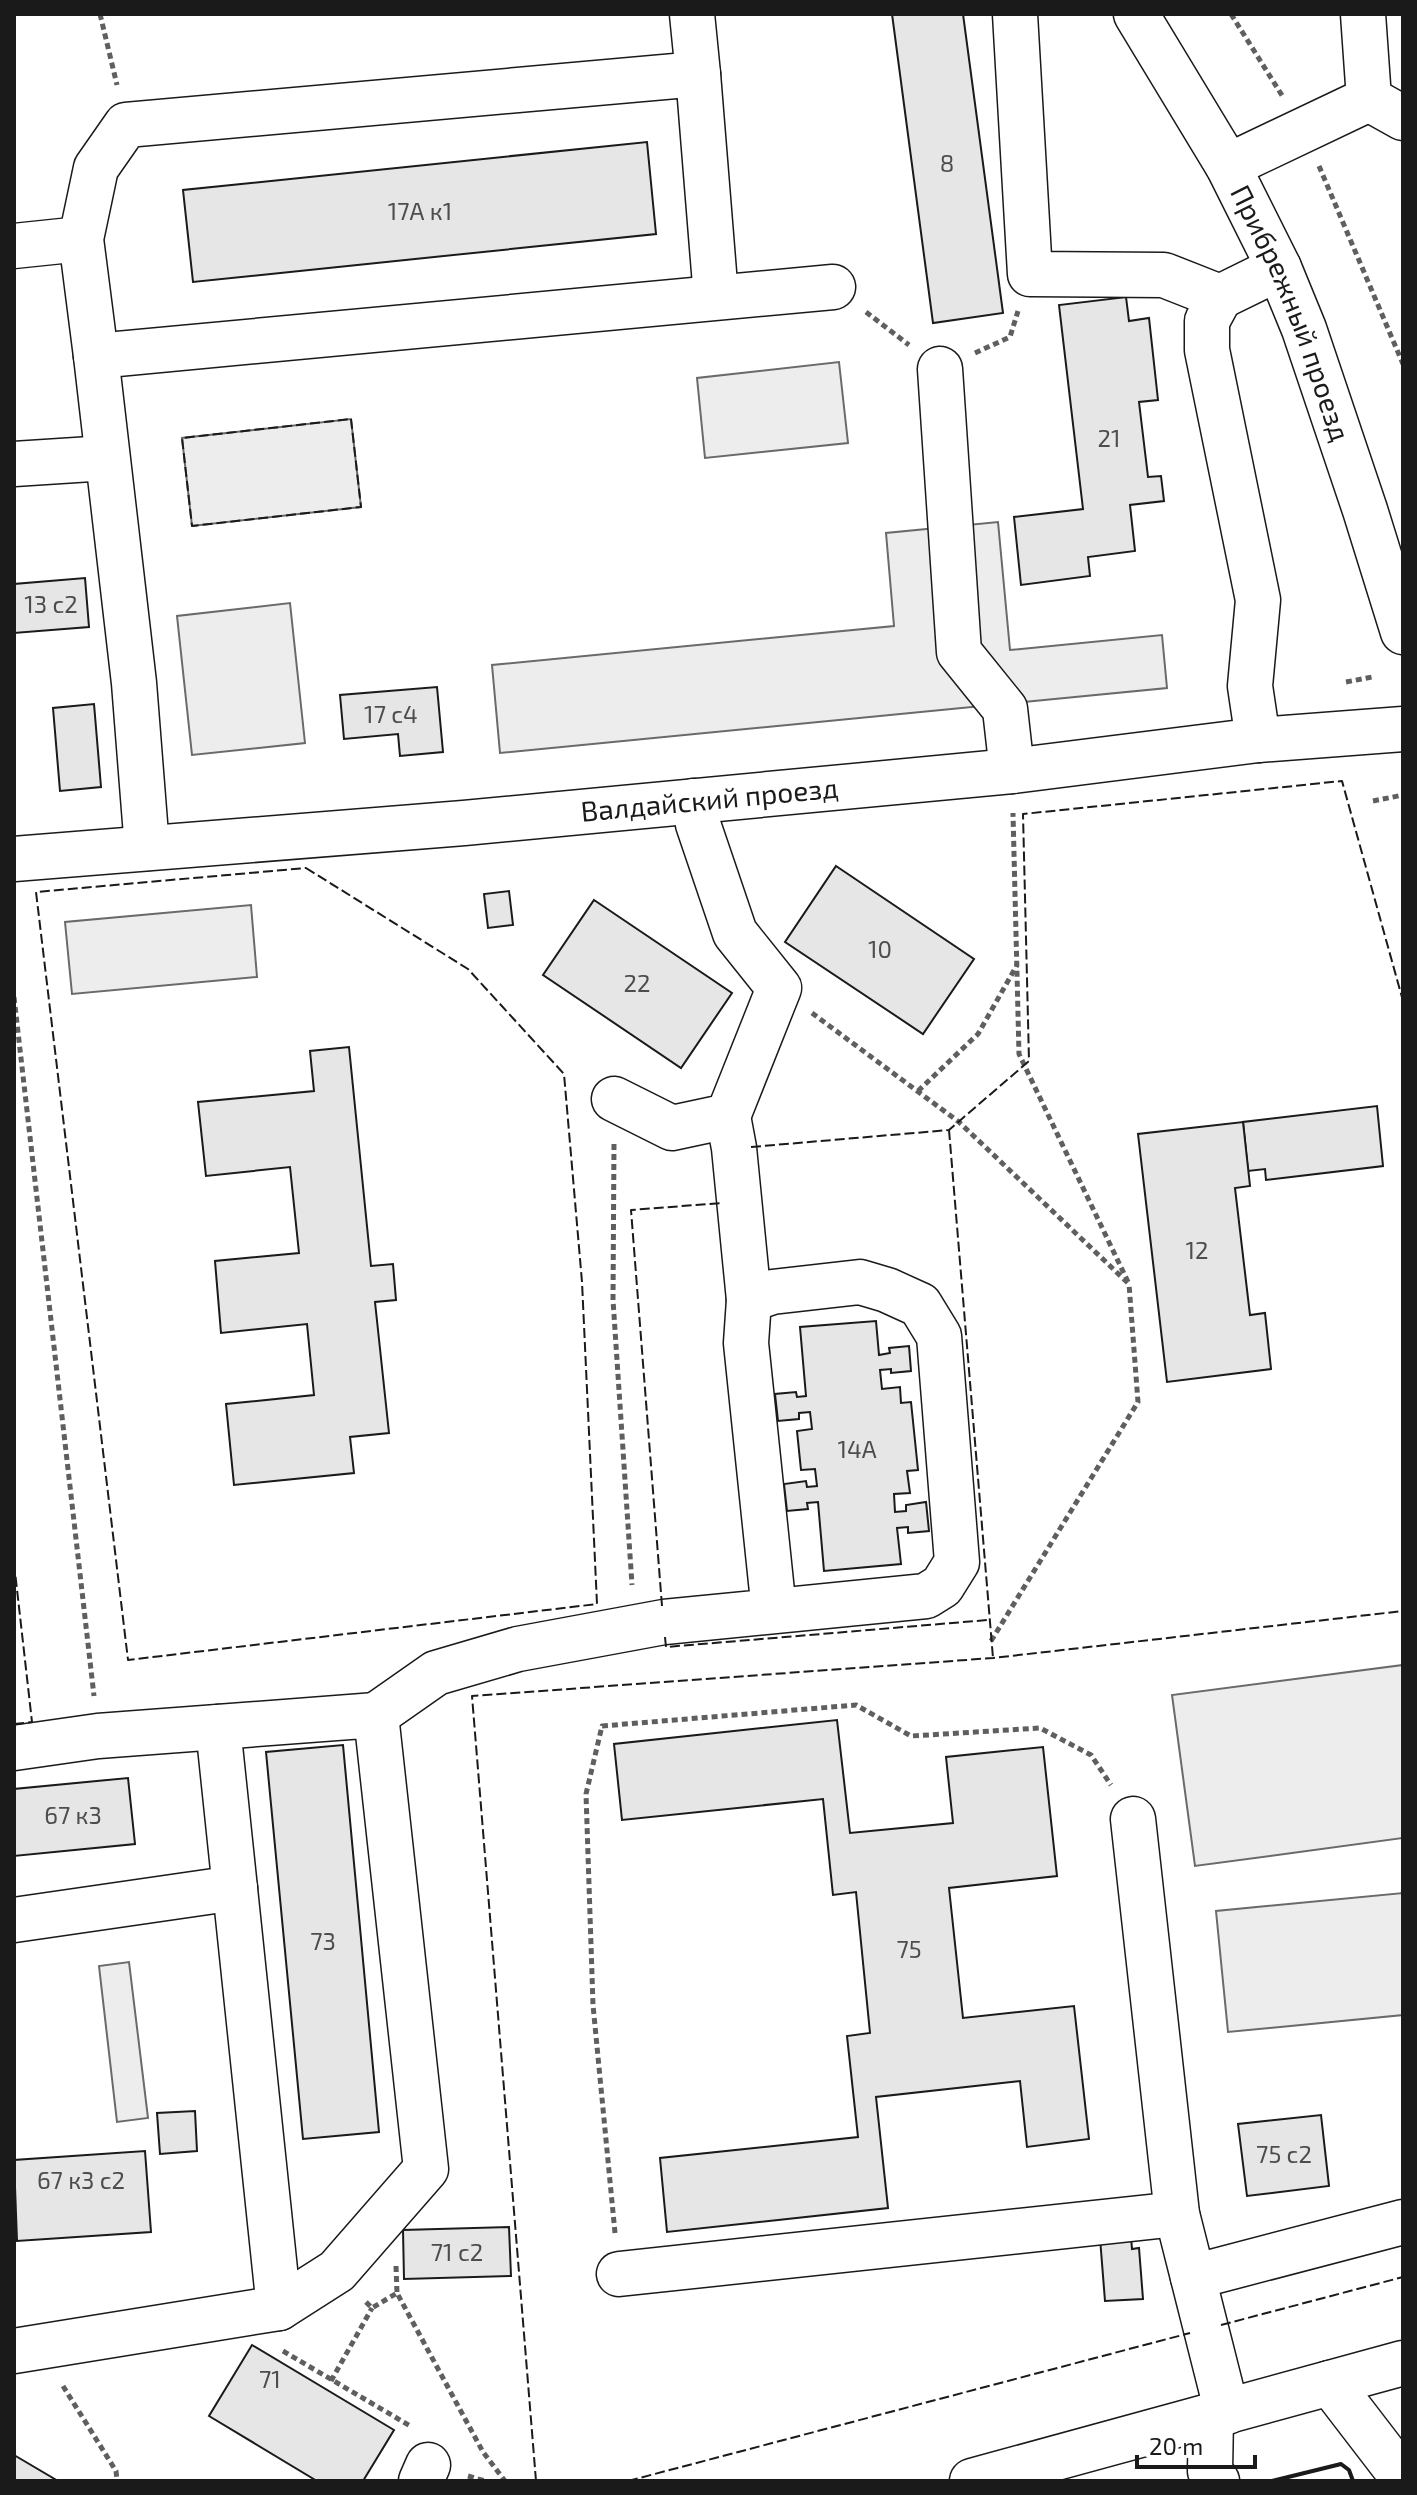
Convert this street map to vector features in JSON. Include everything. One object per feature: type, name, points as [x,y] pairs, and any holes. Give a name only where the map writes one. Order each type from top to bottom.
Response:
[{"type":"street","points":[[692,14],[716,297]]},
{"type":"street","points":[[1015,14],[1030,274],[1164,275],[1220,297]]},
{"type":"street","name":"Прибрежный проезд","points":[[1136,14],[1228,166],[1279,268],[1319,374],[1403,632]]},
{"type":"street","points":[[1228,166],[1304,131],[1386,108],[1363,14]]},
{"type":"street","points":[[147,848],[134,683],[81,239],[96,168],[126,125],[698,74]]},
{"type":"street","points":[[14,246],[81,239]]},
{"type":"street","points":[[1258,740],[1250,686],[1258,600],[1207,350],[1207,321],[1220,297],[1279,268]]},
{"type":"street","points":[[96,356],[833,287]]},
{"type":"street","points":[[940,369],[959,652],[1005,709],[1012,786]]},
{"type":"street","points":[[14,464],[107,458]]},
{"type":"street","name":"Валдайский проезд","points":[[14,859],[694,801],[1012,786],[1258,740],[1403,729]]},
{"type":"street","points":[[694,801],[698,824],[735,933],[779,988],[728,1116],[749,1300],[746,1343],[774,1611]]},
{"type":"street","points":[[614,1099],[672,1128],[728,1116]]},
{"type":"street","points":[[14,1748],[98,1736],[376,1715],[436,1673],[518,1649],[635,1628],[926,1596],[942,1586],[957,1562],[939,1336],[920,1305],[860,1282],[772,1292],[749,1300]]},
{"type":"street","points":[[26,2349],[263,2311],[337,2271],[426,2169],[376,1715]]},
{"type":"street","points":[[218,1727],[235,1888],[263,2311]]},
{"type":"street","points":[[1133,1819],[1177,2214],[1193,2277],[1219,2415],[1210,2471],[1217,2481]]},
{"type":"street","points":[[14,1920],[235,1888]]},
{"type":"street","points":[[619,2274],[1177,2214]]},
{"type":"street","points":[[1193,2277],[1403,2222]]},
{"type":"street","points":[[972,2481],[1403,2363]]},
{"type":"street","points":[[1330,2383],[1403,2478]]},
{"type":"path","points":[[100,14],[126,125]]},
{"type":"path","points":[[1231,14],[1304,131],[1403,364]]},
{"type":"path","points":[[833,287],[940,369],[1010,337],[1030,274]]},
{"type":"path","points":[[1346,682],[1372,677]]},
{"type":"path","points":[[991,1641],[1138,1402],[1129,1284],[1019,1054],[1012,786]]},
{"type":"path","points":[[1373,801],[1403,795]]},
{"type":"path","points":[[918,1092],[978,1034],[1017,964]]},
{"type":"path","points":[[779,988],[959,1122],[1129,1284]]},
{"type":"path","points":[[14,997],[98,1736]]},
{"type":"path","points":[[614,1099],[613,1300],[635,1628]]},
{"type":"path","points":[[619,2274],[593,2005],[586,1809],[586,1794],[602,1726],[856,1705],[911,1736],[1040,1728],[1091,1755],[1133,1819]]},
{"type":"path","points":[[337,2271],[372,2308]]},
{"type":"path","points":[[331,2381],[372,2308],[397,2293],[483,2452],[505,2481]]},
{"type":"path","points":[[263,2311],[260,2337],[420,2432],[424,2473]]},
{"type":"path","points":[[26,2349],[116,2471],[117,2481]]},
{"type":"shaded area","points":[[839,362],[848,443],[705,458],[697,378]]},
{"type":"shaded area","points":[[351,419],[361,507],[192,526],[182,438]]},
{"type":"shaded area","points":[[998,522],[1010,650],[1162,635],[1167,688],[500,753],[492,665],[894,626],[886,533]]},
{"type":"shaded area","points":[[290,603],[305,743],[192,755],[177,616]]},
{"type":"shaded area","points":[[251,905],[257,977],[72,994],[65,922]]},
{"type":"shaded area","points":[[1403,1665],[1403,1838],[1195,1866],[1172,1695]]},
{"type":"shaded area","points":[[1403,1893],[1403,2015],[1228,2032],[1216,1911]]},
{"type":"shaded area","points":[[129,1962],[148,2118],[117,2122],[99,1966]]},
{"type":"building","points":[[892,14],[963,14],[1003,313],[933,323]]},
{"type":"building","points":[[647,142],[656,234],[193,282],[183,190]]},
{"type":"building","points":[[1126,297],[1129,321],[1149,318],[1158,400],[1139,402],[1148,477],[1161,476],[1164,501],[1130,505],[1135,551],[1088,557],[1090,576],[1021,585],[1014,517],[1083,509],[1059,305]]},
{"type":"building","points":[[85,578],[89,627],[14,633],[14,584]]},
{"type":"building","points":[[437,687],[443,752],[400,756],[398,734],[344,739],[340,695]]},
{"type":"building","points":[[94,704],[101,787],[60,791],[53,708]]},
{"type":"building","points":[[836,866],[974,959],[923,1034],[785,942]]},
{"type":"building","points":[[509,891],[513,925],[488,928],[484,894]]},
{"type":"building","points":[[594,900],[732,993],[681,1068],[543,975]]},
{"type":"building","points":[[349,1047],[371,1266],[393,1264],[396,1300],[375,1302],[389,1433],[350,1437],[354,1473],[234,1485],[226,1404],[314,1395],[307,1324],[221,1333],[215,1261],[299,1253],[290,1167],[206,1176],[198,1102],[314,1091],[310,1051]]},
{"type":"building","points":[[1377,1106],[1383,1166],[1266,1180],[1265,1169],[1248,1171],[1243,1122]]},
{"type":"building","points":[[1243,1122],[1250,1186],[1235,1188],[1250,1315],[1265,1313],[1271,1369],[1167,1382],[1138,1134]]},
{"type":"building","points":[[876,1321],[879,1355],[890,1353],[889,1348],[909,1346],[911,1371],[891,1373],[891,1369],[880,1370],[882,1389],[900,1387],[901,1403],[911,1402],[918,1470],[907,1471],[910,1493],[894,1494],[895,1512],[906,1511],[906,1505],[926,1502],[929,1531],[908,1533],[908,1527],[897,1528],[901,1564],[824,1571],[818,1502],[807,1503],[808,1509],[787,1511],[784,1484],[806,1481],[807,1487],[817,1486],[815,1469],[801,1470],[797,1431],[812,1429],[810,1412],[799,1413],[799,1419],[778,1421],[775,1394],[796,1392],[797,1397],[806,1396],[800,1327]]},
{"type":"building","points":[[837,1720],[850,1833],[953,1823],[946,1757],[1043,1747],[1057,1876],[949,1888],[963,2018],[1074,2006],[1089,2139],[1027,2147],[1020,2081],[876,2097],[888,2208],[667,2232],[660,2158],[858,2137],[847,2036],[870,2033],[856,1892],[833,1895],[823,1799],[622,1820],[614,1744]]},
{"type":"building","points":[[343,1745],[379,2132],[303,2139],[266,1752]]},
{"type":"building","points":[[128,1778],[135,1844],[14,1856],[14,1789]]},
{"type":"building","points":[[195,2111],[197,2151],[160,2154],[157,2113]]},
{"type":"building","points":[[1321,2115],[1329,2186],[1247,2196],[1238,2124]]},
{"type":"building","points":[[145,2151],[151,2232],[17,2241],[14,2160]]},
{"type":"building","points":[[509,2227],[511,2276],[404,2279],[403,2230]]},
{"type":"building","points":[[1131,2237],[1132,2249],[1139,2248],[1143,2299],[1105,2301],[1100,2238]]},
{"type":"building","points":[[252,2345],[394,2430],[363,2481],[317,2481],[209,2416]]},
{"type":"building","points":[[14,2455],[58,2481],[14,2481]]},
{"type":"fence","points":[[351,419],[361,507],[192,526],[182,438],[351,419]]},
{"type":"fence","points":[[751,1147],[949,1130],[1029,1061],[1023,814],[1342,781],[1403,1001]]},
{"type":"fence","points":[[306,868],[468,969],[564,1074],[582,1282],[597,1604],[128,1660],[36,892],[306,868]]},
{"type":"fence","points":[[949,1130],[993,1658]]},
{"type":"fence","points":[[662,1606],[631,1210],[722,1203]]},
{"type":"fence","points":[[14,1563],[32,1722],[14,1724]]},
{"type":"fence","points":[[536,2481],[472,1696],[993,1658],[1403,1611]]},
{"type":"fence","points":[[665,1637],[666,1647],[988,1620]]},
{"type":"fence","points":[[1221,2325],[1403,2277]]},
{"type":"fence","points":[[628,2481],[1190,2333]]},
{"type":"wall","points":[[1272,2481],[1341,2464],[1349,2470],[1353,2481]]}]
